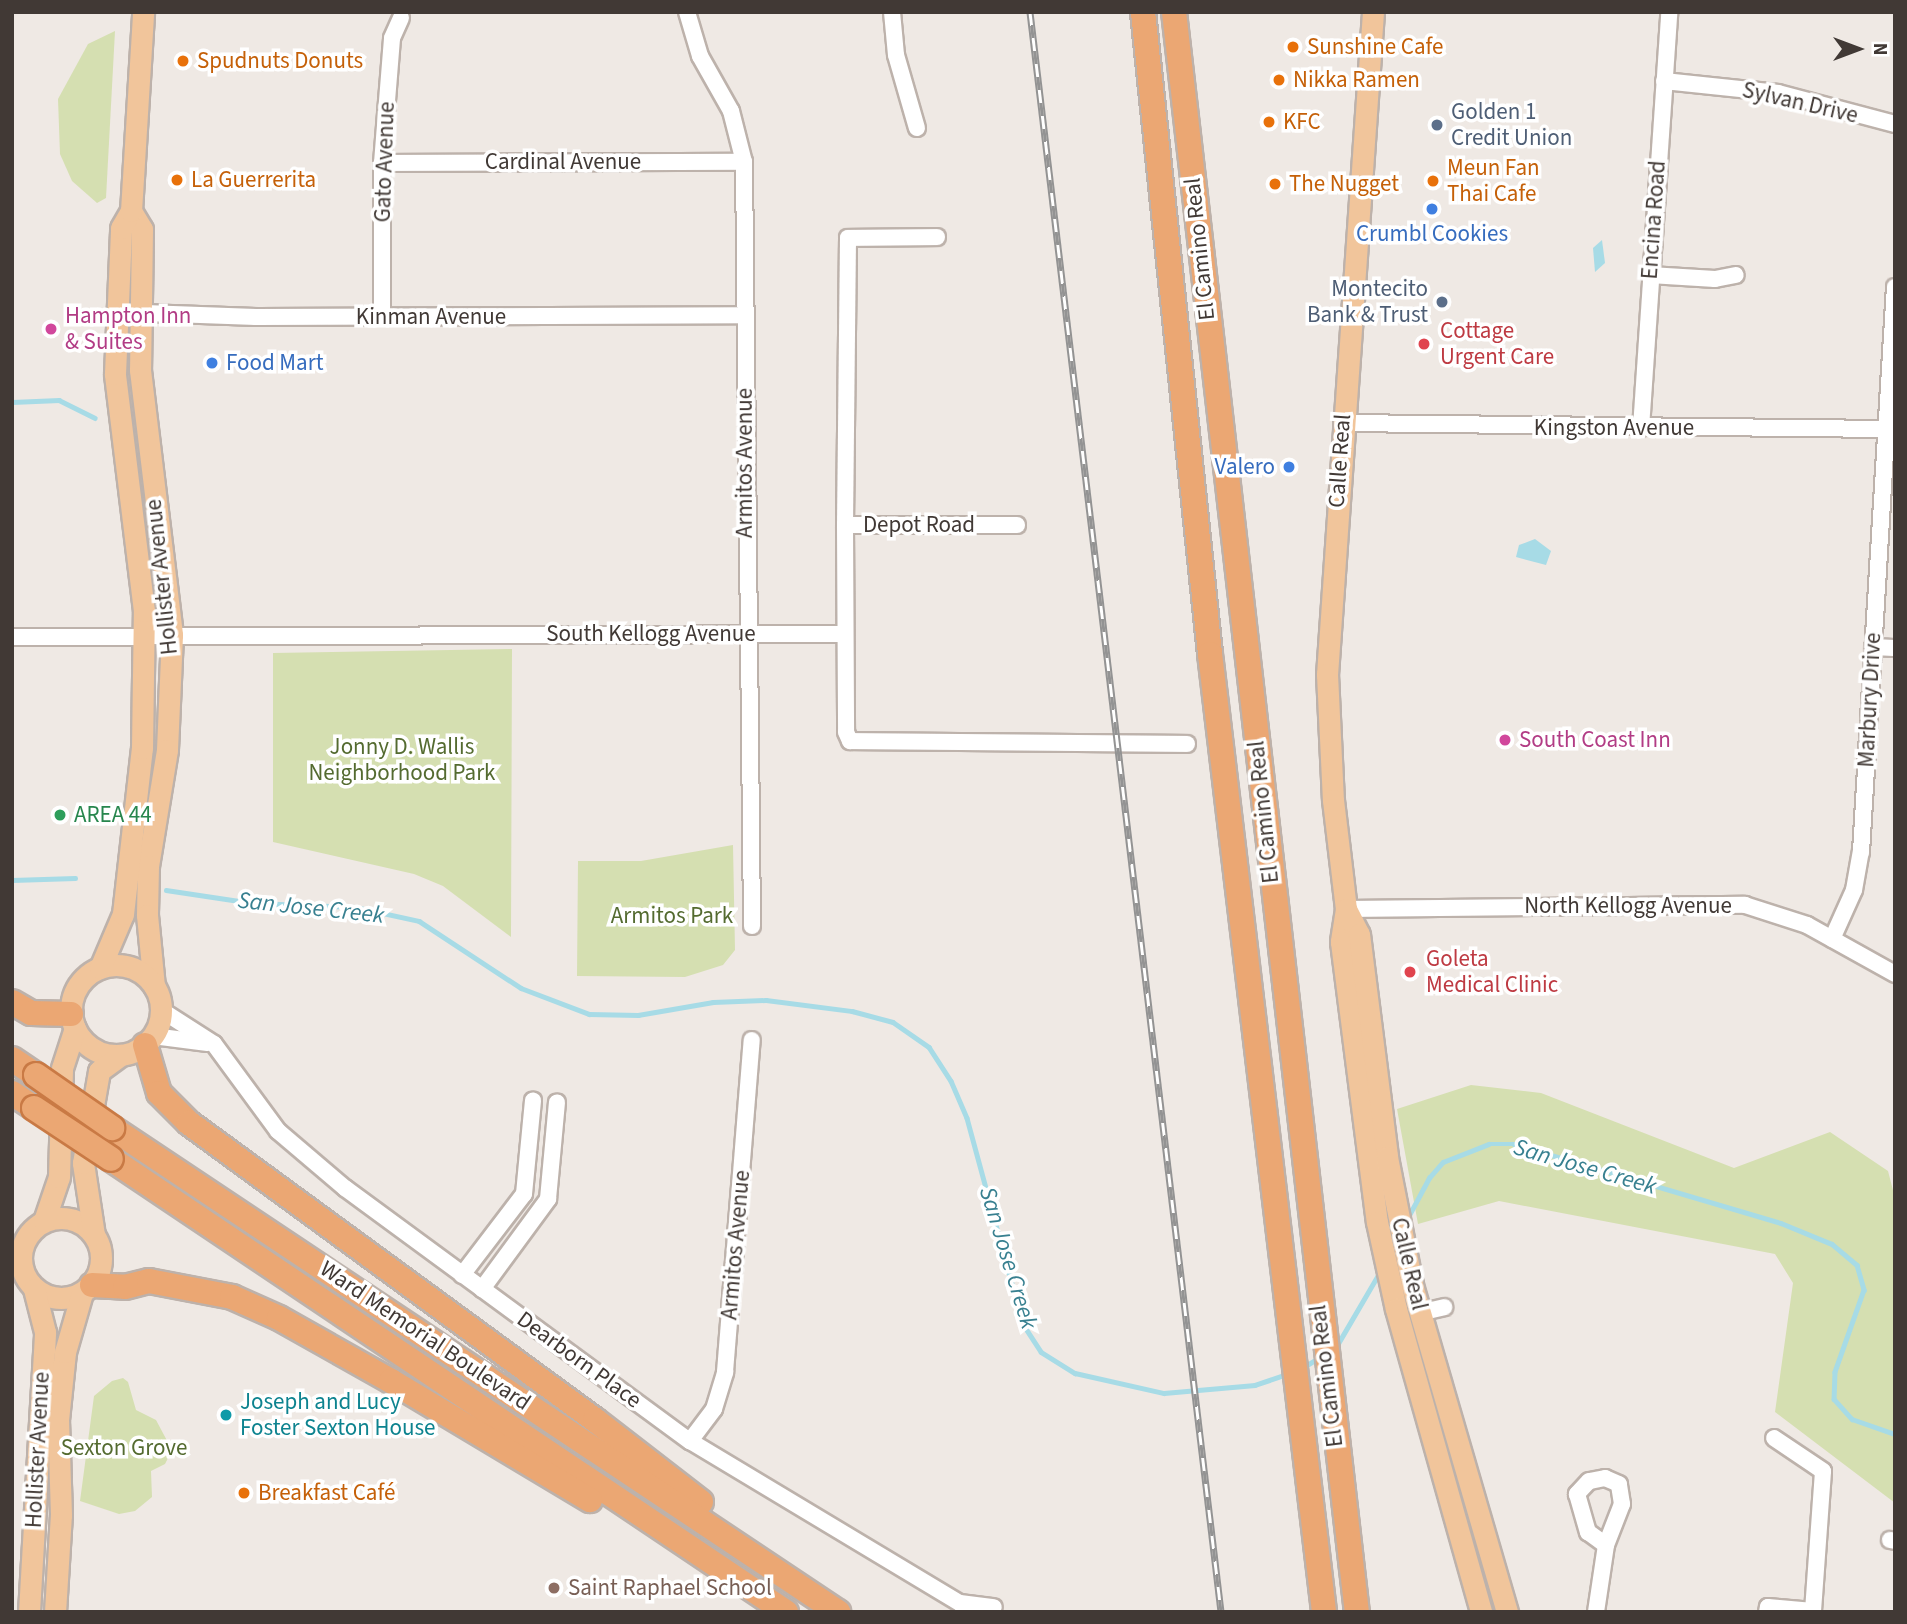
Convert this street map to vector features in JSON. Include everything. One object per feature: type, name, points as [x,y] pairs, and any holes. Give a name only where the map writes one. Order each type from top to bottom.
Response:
[{"type":"highway","name":"El Camino Real","points":[[1143,12],[1210,654],[1324,1612]]},
{"type":"highway","name":"El Camino Real","points":[[1174,12],[1334,1438],[1357,1612]]},
{"type":"highway","points":[[12,1002],[31,1013],[73,1021]]},
{"type":"highway","points":[[149,1040],[159,1093],[189,1123],[595,1419],[733,1528],[785,1577]]},
{"type":"highway","name":"Ward Memorial Boulevard","points":[[12,1059],[838,1612]]},
{"type":"highway","name":"Ward Memorial Boulevard","points":[[12,1093],[786,1612]]},
{"type":"highway","points":[[87,1289],[125,1287],[149,1281],[185,1285],[232,1297],[279,1318],[657,1542],[723,1570]]},
{"type":"highway","points":[[1334,1438],[1373,1612]]},
{"type":"highway","points":[[1309,1612],[1316,1552]]},
{"type":"main road","name":"Hollister Avenue","points":[[143,12],[131,211],[121,228],[117,312],[118,414],[145,635],[139,865],[154,986]]},
{"type":"main road","name":"Calle Real","points":[[1373,12],[1342,423],[1327,674],[1333,800],[1346,909],[1341,942],[1377,1222],[1396,1309],[1481,1612]]},
{"type":"main road","name":"Hollister Avenue","points":[[100,968],[123,914],[139,865],[167,750],[172,635],[144,422],[139,314],[142,229],[131,211]]},
{"type":"main road","name":"Calle Real","points":[[1346,909],[1359,934],[1393,1194],[1409,1272],[1507,1612]]},
{"type":"main road","points":[[130,967],[154,986],[161,1010],[149,1040],[99,1071],[83,1163],[94,1235],[101,1261],[87,1289],[57,1299],[24,1279],[20,1253],[30,1227],[59,1177],[62,1068],[78,986],[100,968],[130,967]]},
{"type":"main road","points":[[73,1021],[93,1049],[121,1055]]},
{"type":"main road","points":[[30,1227],[72,1219],[94,1235]]},
{"type":"main road","name":"Hollister Avenue","points":[[24,1279],[44,1332],[29,1612]]},
{"type":"main road","name":"Hollister Avenue","points":[[55,1612],[61,1516],[58,1420],[65,1352],[87,1289]]},
{"type":"street","name":"Armitos Avenue","points":[[687,12],[700,56],[731,111],[744,162],[746,634],[752,926]]},
{"type":"street","points":[[892,12],[896,55],[917,128]]},
{"type":"street","name":"Encina Road","points":[[1641,428],[1670,12]]},
{"type":"street","name":"Gato Avenue","points":[[382,317],[382,163],[392,38],[403,14]]},
{"type":"street","name":"Sylvan Drive","points":[[1664,81],[1778,93],[1895,124]]},
{"type":"street","name":"Cardinal Avenue","points":[[382,163],[744,162]]},
{"type":"street","points":[[845,525],[848,238],[937,237]]},
{"type":"street","points":[[1650,275],[1715,279],[1736,275]]},
{"type":"street","name":"Marbury Drive","points":[[1832,939],[1859,872],[1894,298]]},
{"type":"street","name":"Kinman Avenue","points":[[117,312],[382,317],[745,315]]},
{"type":"street","name":"Kingston Avenue","points":[[1342,423],[1886,429]]},
{"type":"street","name":"Depot Road","points":[[845,634],[845,525],[1017,525]]},
{"type":"street","points":[[845,634],[846,732],[858,745],[1187,744]]},
{"type":"street","name":"South Kellogg Avenue","points":[[12,637],[845,634]]},
{"type":"street","points":[[1873,647],[1895,648]]},
{"type":"street","name":"North Kellogg Avenue","points":[[1346,909],[1733,905],[1785,916],[1895,974]]},
{"type":"street","name":"Dearborn Place","points":[[161,1010],[214,1044],[278,1131],[462,1275],[690,1441],[960,1603],[994,1607]]},
{"type":"street","points":[[149,1040],[214,1044]]},
{"type":"street","name":"Armitos Avenue","points":[[690,1441],[714,1409],[725,1371],[752,1040]]},
{"type":"street","points":[[462,1275],[524,1194],[533,1100]]},
{"type":"street","points":[[482,1289],[548,1199],[557,1102]]},
{"type":"street","points":[[1419,1313],[1444,1307]]},
{"type":"street","points":[[1767,1612],[1768,1607],[1813,1611],[1823,1471],[1774,1438]]},
{"type":"street","points":[[1596,1612],[1606,1545]]},
{"type":"green space","points":[[115,31],[106,198],[97,203],[72,181],[60,154],[58,99],[88,44]]},
{"type":"green space","name":"Jonny D. Wallis Neighborhood Park","points":[[512,649],[511,937],[443,886],[414,874],[273,842],[273,653]]},
{"type":"green space","name":"Armitos Park","points":[[733,845],[735,950],[723,965],[685,977],[577,976],[578,861],[641,861]]},
{"type":"green space","points":[[1471,1085],[1541,1093],[1734,1168],[1830,1132],[1888,1171],[1895,1198],[1895,1503],[1775,1412],[1793,1283],[1775,1254],[1499,1201],[1418,1224],[1397,1109]]},
{"type":"green space","name":"Sexton Grove","points":[[123,1378],[128,1382],[136,1410],[156,1420],[172,1450],[165,1464],[151,1471],[152,1497],[135,1511],[119,1514],[80,1501],[94,1396],[112,1381]]},
{"type":"water","points":[[1602,240],[1605,263],[1595,272],[1593,248]]},
{"type":"water","points":[[1535,539],[1551,551],[1546,565],[1516,557],[1519,545]]},
{"type":"waterway","points":[[12,402],[59,400],[95,418]]},
{"type":"waterway","points":[[12,880],[75,878]]},
{"type":"waterway","name":"San Jose Creek","points":[[166,890],[252,903],[355,907],[419,921],[521,988],[589,1014],[638,1015],[713,1002],[766,1000],[852,1011],[893,1022],[929,1047],[951,1081],[967,1118],[1023,1324],[1041,1352],[1075,1373],[1164,1393],[1255,1385],[1289,1373]]},
{"type":"waterway","name":"San Jose Creek","points":[[1407,1219],[1429,1178],[1443,1162],[1489,1144],[1514,1144],[1781,1223],[1832,1244],[1857,1265],[1864,1290],[1835,1372],[1834,1399],[1852,1419],[1895,1434]]},
{"type":"waterway","name":"San Jose Creek","points":[[1336,1347],[1381,1270]]},
{"type":"waterway","name":"San Jose Creek","points":[[1304,1367],[1320,1357]]},
{"type":"railway","points":[[1030,12],[1221,1612]]},
{"type":"place","name":"Sunshine Cafe","points":[[1293,47]]},
{"type":"place","name":"Spudnuts Donuts","points":[[183,61]]},
{"type":"place","name":"Nikka Ramen","points":[[1279,80]]},
{"type":"place","name":"KFC","points":[[1269,122]]},
{"type":"place","name":"Golden 1 Credit Union","points":[[1437,125]]},
{"type":"place","name":"La Guerrerita","points":[[177,180]]},
{"type":"place","name":"Meun Fan Thai Cafe","points":[[1433,181]]},
{"type":"place","name":"The Nugget","points":[[1275,184]]},
{"type":"place","name":"Crumbl Cookies","points":[[1432,209]]},
{"type":"place","name":"Montecito Bank & Trust","points":[[1442,302]]},
{"type":"place","name":"Hampton Inn & Suites","points":[[51,329]]},
{"type":"place","name":"Cottage Urgent Care","points":[[1424,344]]},
{"type":"place","name":"Food Mart","points":[[212,363]]},
{"type":"place","name":"Valero","points":[[1289,467]]},
{"type":"place","name":"South Coast Inn","points":[[1505,740]]},
{"type":"place","name":"AREA 44","points":[[60,815]]},
{"type":"place","name":"Goleta Medical Clinic","points":[[1410,972]]},
{"type":"place","name":"Joseph and Lucy Foster Sexton House","points":[[226,1415]]},
{"type":"place","name":"Breakfast Café","points":[[244,1493]]},
{"type":"place","name":"Saint Raphael School","points":[[554,1588]]}]
